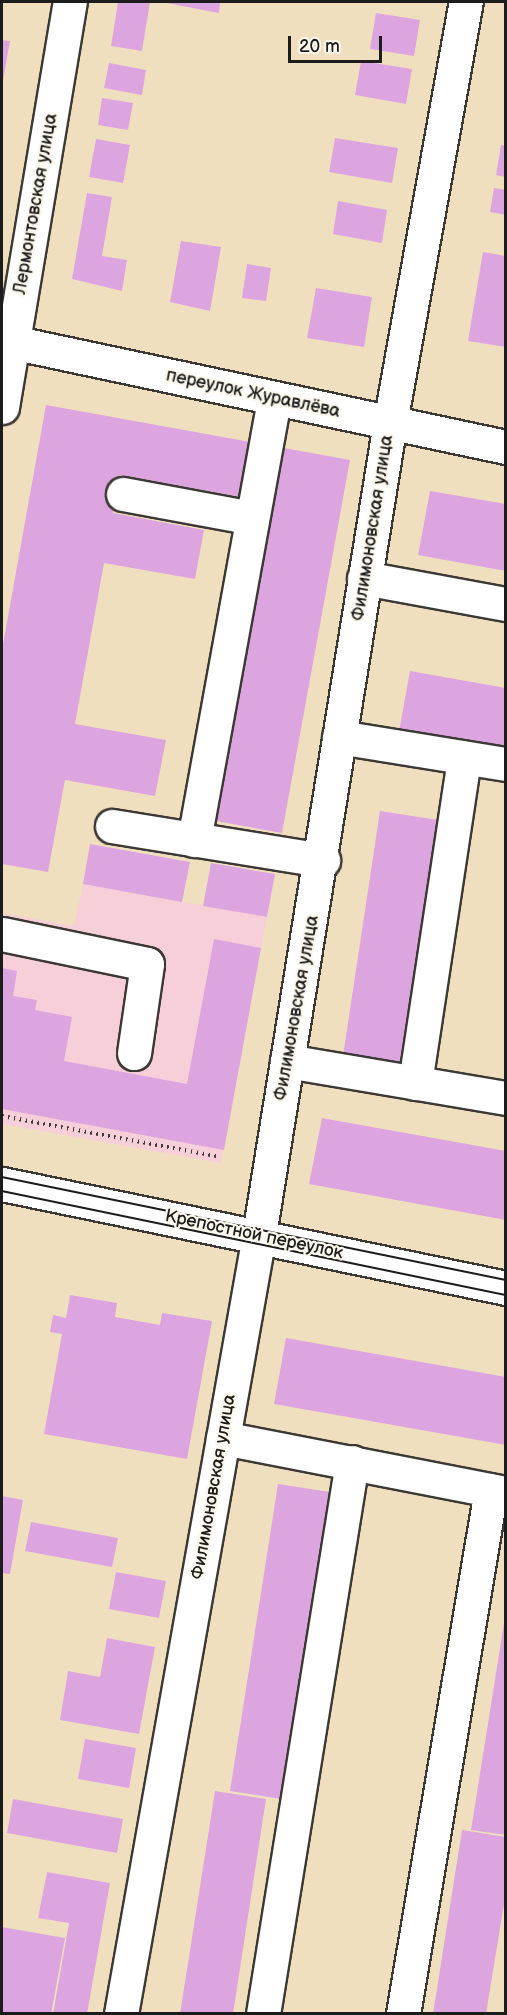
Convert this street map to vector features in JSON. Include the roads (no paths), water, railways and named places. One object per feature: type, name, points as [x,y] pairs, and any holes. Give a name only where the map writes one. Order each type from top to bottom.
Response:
[{"type":"street","name":"Лермонтовская улица","points":[[2,407],[7,342],[70,2]]},
{"type":"street","name":"Филимоновская улица","points":[[121,2013],[259,1235],[323,860],[339,737],[390,423],[466,2]]},
{"type":"street","name":"переулок Журавлёва","points":[[7,342],[506,447]]},
{"type":"street","points":[[194,840],[274,399]]},
{"type":"street","points":[[123,494],[252,518]]},
{"type":"street","points":[[364,578],[506,604]]},
{"type":"street","points":[[339,737],[506,764]]},
{"type":"street","points":[[415,1083],[464,758]]},
{"type":"street","points":[[112,826],[323,860]]},
{"type":"street","points":[[2,934],[147,964],[134,1053]]},
{"type":"street","points":[[287,1061],[506,1098]]},
{"type":"street","name":"Крепостной переулок","points":[[2,1184],[259,1235],[506,1288]]},
{"type":"street","points":[[223,1438],[498,1492],[403,2013]]},
{"type":"street","points":[[263,2013],[352,1462]]},
{"type":"tram line","points":[[2,1177],[506,1280]]},
{"type":"tram line","points":[[2,1191],[506,1295]]}]
